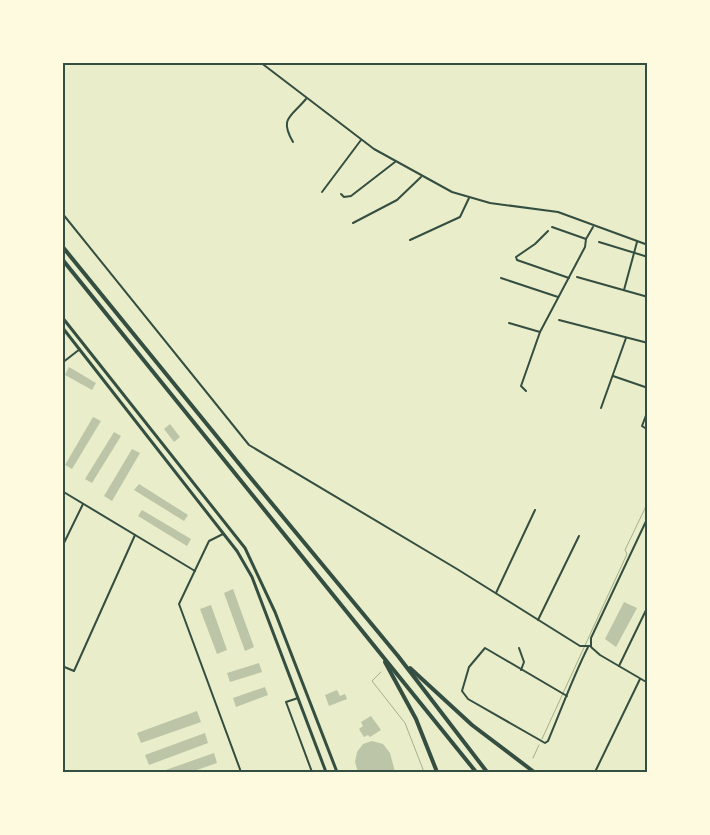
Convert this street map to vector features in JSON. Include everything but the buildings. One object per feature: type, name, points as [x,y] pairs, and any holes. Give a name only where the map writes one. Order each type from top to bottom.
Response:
[{"type":"highway","points":[[62,246],[398,656],[487,772]]},
{"type":"highway","points":[[62,259],[476,772]]},
{"type":"highway","points":[[398,656],[472,725],[534,772]]},
{"type":"highway","points":[[384,659],[416,719],[437,772]]},
{"type":"main road","points":[[62,318],[245,548],[275,612],[337,772]]},
{"type":"main road","points":[[62,327],[236,551],[252,577],[326,772]]},
{"type":"street","points":[[260,62],[361,140],[395,162],[422,176],[469,198],[490,203],[558,212],[648,245]]},
{"type":"street","points":[[293,142],[286,130],[287,120],[306,99]]},
{"type":"street","points":[[322,192],[361,140]]},
{"type":"street","points":[[341,194],[344,197],[350,196],[395,162]]},
{"type":"street","points":[[353,223],[397,200],[422,176]]},
{"type":"street","points":[[410,240],[460,217],[469,198]]},
{"type":"street","points":[[62,213],[249,445],[580,646],[588,647],[648,683]]},
{"type":"street","points":[[526,391],[521,386],[540,332],[585,248],[586,239],[593,226]]},
{"type":"street","points":[[552,227],[586,239]]},
{"type":"street","points":[[548,231],[535,244],[516,257],[517,260],[569,278]]},
{"type":"street","points":[[599,242],[648,257]]},
{"type":"street","points":[[624,290],[637,242]]},
{"type":"street","points":[[577,277],[648,297]]},
{"type":"street","points":[[501,278],[559,297]]},
{"type":"street","points":[[559,320],[648,343]]},
{"type":"street","points":[[509,322],[540,332]]},
{"type":"street","points":[[601,408],[626,338]]},
{"type":"street","points":[[62,363],[80,348]]},
{"type":"street","points":[[613,376],[648,388]]},
{"type":"street","points":[[648,410],[642,426],[648,430]]},
{"type":"street","points":[[62,491],[195,571]]},
{"type":"street","points":[[62,547],[83,504]]},
{"type":"street","points":[[496,594],[535,510]]},
{"type":"street","points":[[566,696],[521,670],[505,658],[485,648],[469,667],[462,691],[468,699],[542,743],[548,741],[591,638],[648,517]]},
{"type":"street","points":[[223,534],[209,541],[179,604],[241,772]]},
{"type":"street","points":[[62,666],[74,671],[135,535]]},
{"type":"street","points":[[538,620],[578,536]]},
{"type":"street","points":[[619,666],[648,606]]},
{"type":"street","points":[[520,648],[524,662],[521,670]]},
{"type":"street","points":[[596,772],[640,679]]},
{"type":"street","points":[[298,698],[286,702],[312,772]]},
{"type":"waterway","points":[[542,739],[627,554],[625,550],[648,502]]},
{"type":"waterway","points":[[381,672],[372,681],[405,723],[424,772]]},
{"type":"waterway","points":[[533,758],[539,745]]}]
